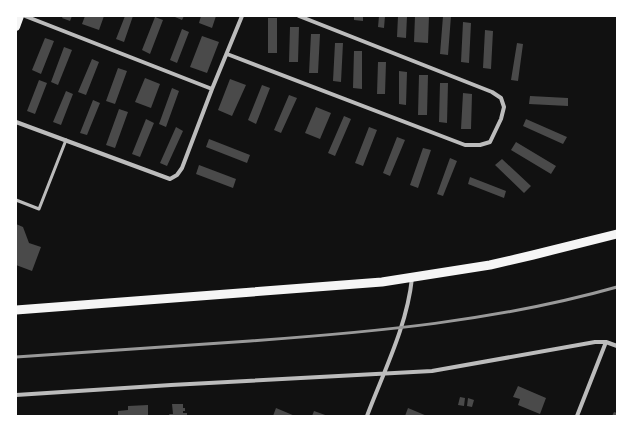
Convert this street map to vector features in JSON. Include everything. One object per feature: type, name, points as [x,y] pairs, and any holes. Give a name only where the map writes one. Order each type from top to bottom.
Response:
[{"type":"main road","points":[[16,25],[20,16]]},
{"type":"main road","points":[[16,310],[357,285],[412,278],[483,266],[617,234]]},
{"type":"street","points":[[25,16],[212,90]]},
{"type":"street","points":[[16,122],[170,179],[177,175],[182,168],[242,16]]},
{"type":"street","points":[[227,54],[465,145],[480,145],[490,142],[501,119],[504,107],[501,98],[477,86],[299,16]]},
{"type":"street","points":[[367,416],[384,374],[407,309],[411,294],[412,278]]},
{"type":"street","points":[[577,416],[606,342]]},
{"type":"street","points":[[16,396],[179,384],[432,372],[582,344],[606,342],[617,346]]},
{"type":"lane","points":[[16,200],[39,209],[66,140]]},
{"type":"building","points":[[63,16],[72,16],[70,21],[62,18]]},
{"type":"building","points":[[85,16],[104,16],[99,30],[82,24]]},
{"type":"building","points":[[125,16],[133,16],[124,42],[116,39]]},
{"type":"building","points":[[175,16],[184,16],[182,20]]},
{"type":"building","points":[[201,16],[216,16],[212,28],[199,23]]},
{"type":"building","points":[[354,16],[363,16],[363,21],[354,20]]},
{"type":"building","points":[[379,16],[385,16],[384,28],[378,27]]},
{"type":"building","points":[[398,16],[407,16],[406,38],[397,37]]},
{"type":"building","points":[[415,16],[429,16],[428,43],[414,42]]},
{"type":"building","points":[[443,16],[451,16],[448,55],[440,54]]},
{"type":"building","points":[[155,17],[163,20],[150,54],[142,50]]},
{"type":"building","points":[[268,18],[277,18],[277,53],[268,53]]},
{"type":"building","points":[[463,22],[471,23],[469,63],[461,62]]},
{"type":"building","points":[[290,27],[299,27],[298,62],[289,62]]},
{"type":"building","points":[[182,29],[189,32],[177,63],[170,60]]},
{"type":"building","points":[[485,30],[493,31],[491,69],[483,68]]},
{"type":"building","points":[[311,34],[320,34],[318,73],[309,73]]},
{"type":"building","points":[[202,36],[219,42],[207,73],[190,67]]},
{"type":"building","points":[[45,38],[54,41],[41,74],[32,70]]},
{"type":"building","points":[[335,43],[343,43],[341,82],[333,81]]},
{"type":"building","points":[[517,43],[523,44],[518,81],[511,80]]},
{"type":"building","points":[[64,47],[72,50],[58,85],[51,82]]},
{"type":"building","points":[[354,51],[362,51],[362,89],[353,88]]},
{"type":"building","points":[[92,59],[99,62],[86,95],[78,92]]},
{"type":"building","points":[[378,62],[386,62],[385,94],[377,94]]},
{"type":"building","points":[[118,68],[127,71],[115,104],[106,101]]},
{"type":"building","points":[[399,71],[407,72],[406,105],[399,104]]},
{"type":"building","points":[[419,75],[428,75],[427,115],[418,115]]},
{"type":"building","points":[[145,78],[160,84],[151,108],[135,102]]},
{"type":"building","points":[[230,79],[246,85],[232,116],[218,110]]},
{"type":"building","points":[[39,80],[47,83],[35,114],[27,111]]},
{"type":"building","points":[[440,83],[448,83],[447,123],[439,122]]},
{"type":"building","points":[[262,85],[270,88],[256,124],[248,120]]},
{"type":"building","points":[[172,88],[179,91],[166,127],[159,124]]},
{"type":"building","points":[[66,91],[73,94],[61,125],[53,122]]},
{"type":"building","points":[[463,93],[472,94],[471,129],[461,129]]},
{"type":"building","points":[[289,95],[297,98],[281,133],[274,130]]},
{"type":"building","points":[[530,96],[568,98],[568,106],[529,104]]},
{"type":"building","points":[[93,100],[100,103],[87,135],[80,133]]},
{"type":"building","points":[[316,107],[331,113],[320,139],[305,133]]},
{"type":"building","points":[[119,109],[128,112],[115,148],[106,145]]},
{"type":"building","points":[[344,116],[351,119],[335,156],[328,153]]},
{"type":"building","points":[[146,119],[154,123],[140,157],[132,154]]},
{"type":"building","points":[[526,119],[567,137],[563,144],[523,126]]},
{"type":"building","points":[[176,127],[183,131],[167,166],[160,163]]},
{"type":"building","points":[[369,127],[377,130],[363,166],[355,163]]},
{"type":"building","points":[[397,137],[405,140],[390,176],[383,173]]},
{"type":"building","points":[[209,139],[250,155],[247,163],[206,147]]},
{"type":"building","points":[[516,142],[556,166],[551,174],[511,150]]},
{"type":"building","points":[[423,148],[431,150],[418,188],[410,185]]},
{"type":"building","points":[[450,158],[457,161],[443,196],[437,194]]},
{"type":"building","points":[[502,159],[531,186],[524,193],[495,165]]},
{"type":"building","points":[[199,165],[236,179],[233,188],[196,174]]},
{"type":"building","points":[[470,177],[506,191],[504,198],[468,184]]},
{"type":"building","points":[[16,224],[23,227],[29,243],[41,247],[32,271],[16,265]]},
{"type":"building","points":[[518,386],[546,398],[540,414],[518,405],[520,399],[513,397]]},
{"type":"building","points":[[460,397],[465,398],[464,406],[458,405]]},
{"type":"building","points":[[468,398],[474,400],[472,407],[467,406]]},
{"type":"building","points":[[172,404],[183,404],[185,411],[183,411],[183,413],[187,413],[187,416],[170,416],[169,414],[173,414]]},
{"type":"building","points":[[148,405],[148,416],[118,416],[118,411],[128,410],[128,406]]},
{"type":"building","points":[[276,408],[295,416],[273,416]]},
{"type":"building","points":[[408,408],[427,416],[405,416]]},
{"type":"building","points":[[314,411],[328,416],[312,416]]},
{"type":"building","points":[[614,412],[617,413],[617,416],[612,416]]},
{"type":"railway","points":[[16,357],[250,341],[389,329],[481,317],[526,309],[617,287]]}]
